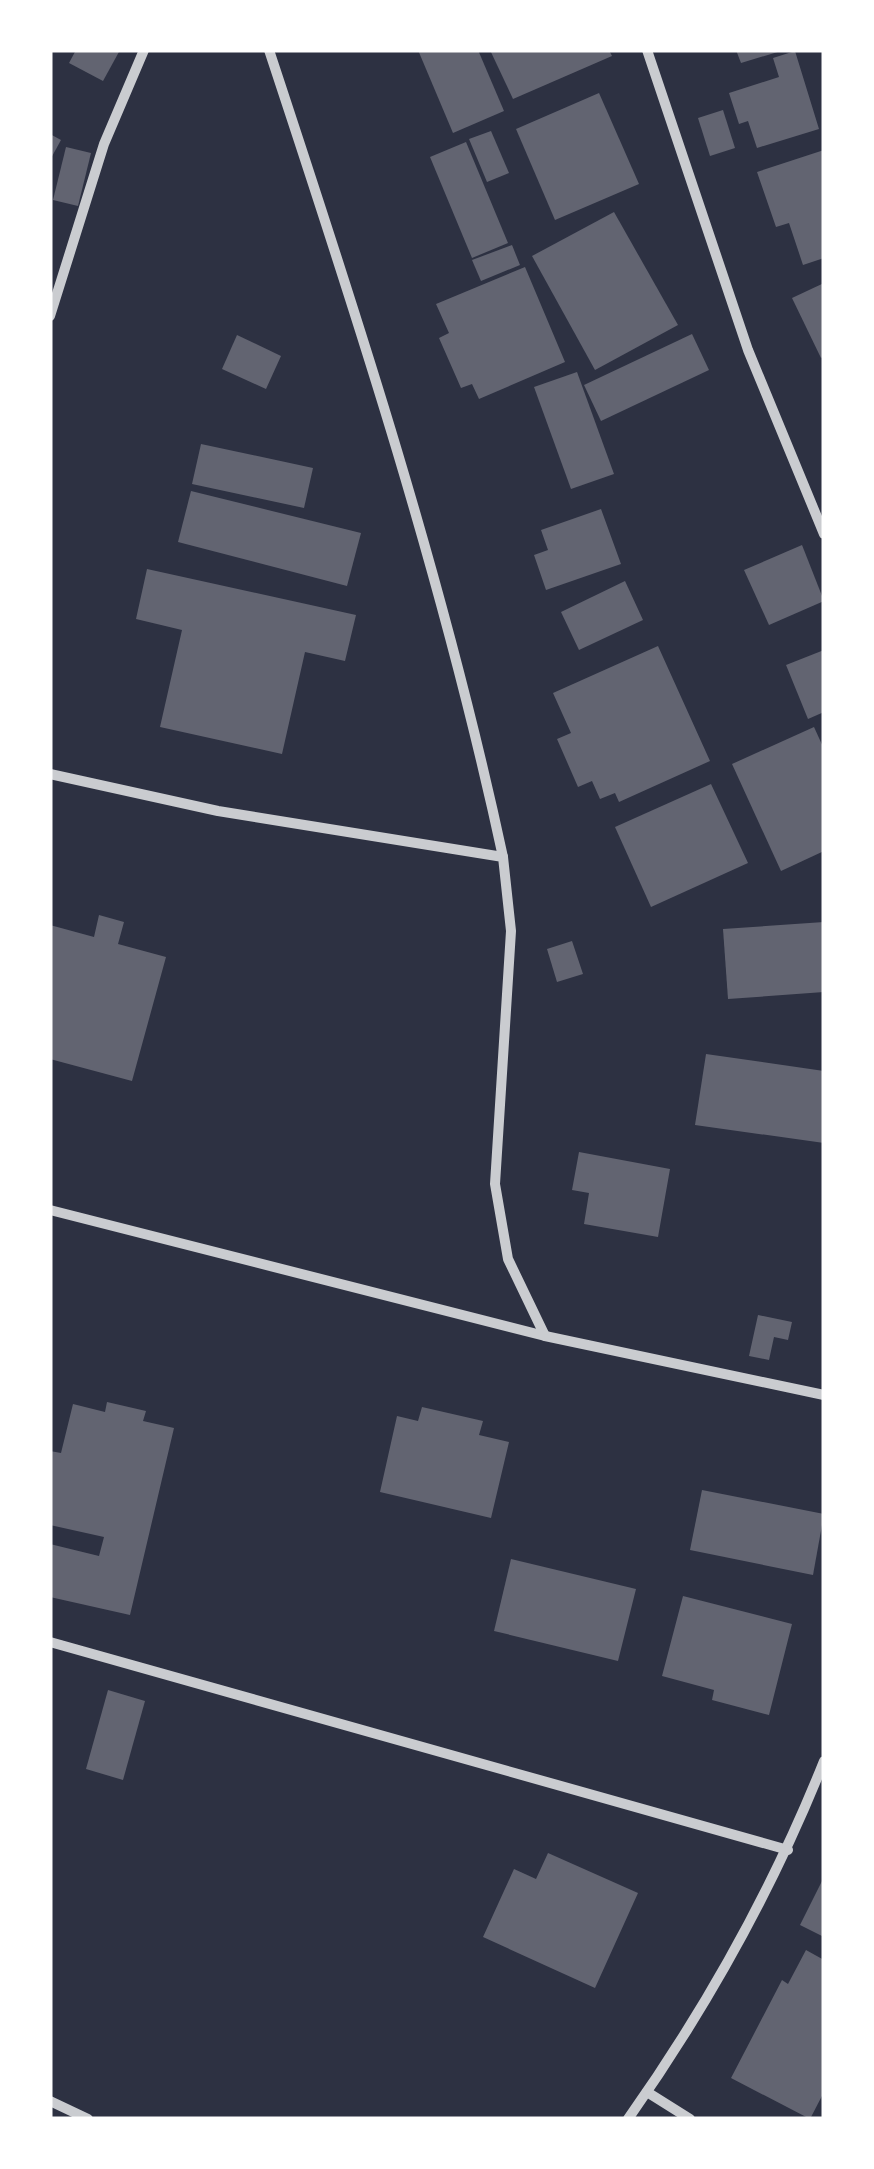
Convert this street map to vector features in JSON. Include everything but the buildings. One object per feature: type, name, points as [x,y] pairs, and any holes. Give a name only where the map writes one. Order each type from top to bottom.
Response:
[{"type":"street","points":[[50,316],[104,144],[144,50]]},
{"type":"street","points":[[269,50],[427,552],[470,702],[503,856],[511,930],[496,1184],[508,1259],[545,1336]]},
{"type":"street","points":[[647,50],[748,350],[824,534]]},
{"type":"street","points":[[50,774],[218,811],[503,856]]},
{"type":"street","points":[[50,1210],[545,1336],[824,1395]]},
{"type":"street","points":[[50,1642],[788,1850]]},
{"type":"street","points":[[628,2119],[724,1971],[788,1850],[824,1761]]},
{"type":"street","points":[[647,2092],[690,2119]]},
{"type":"street","points":[[50,2100],[88,2119]]}]
